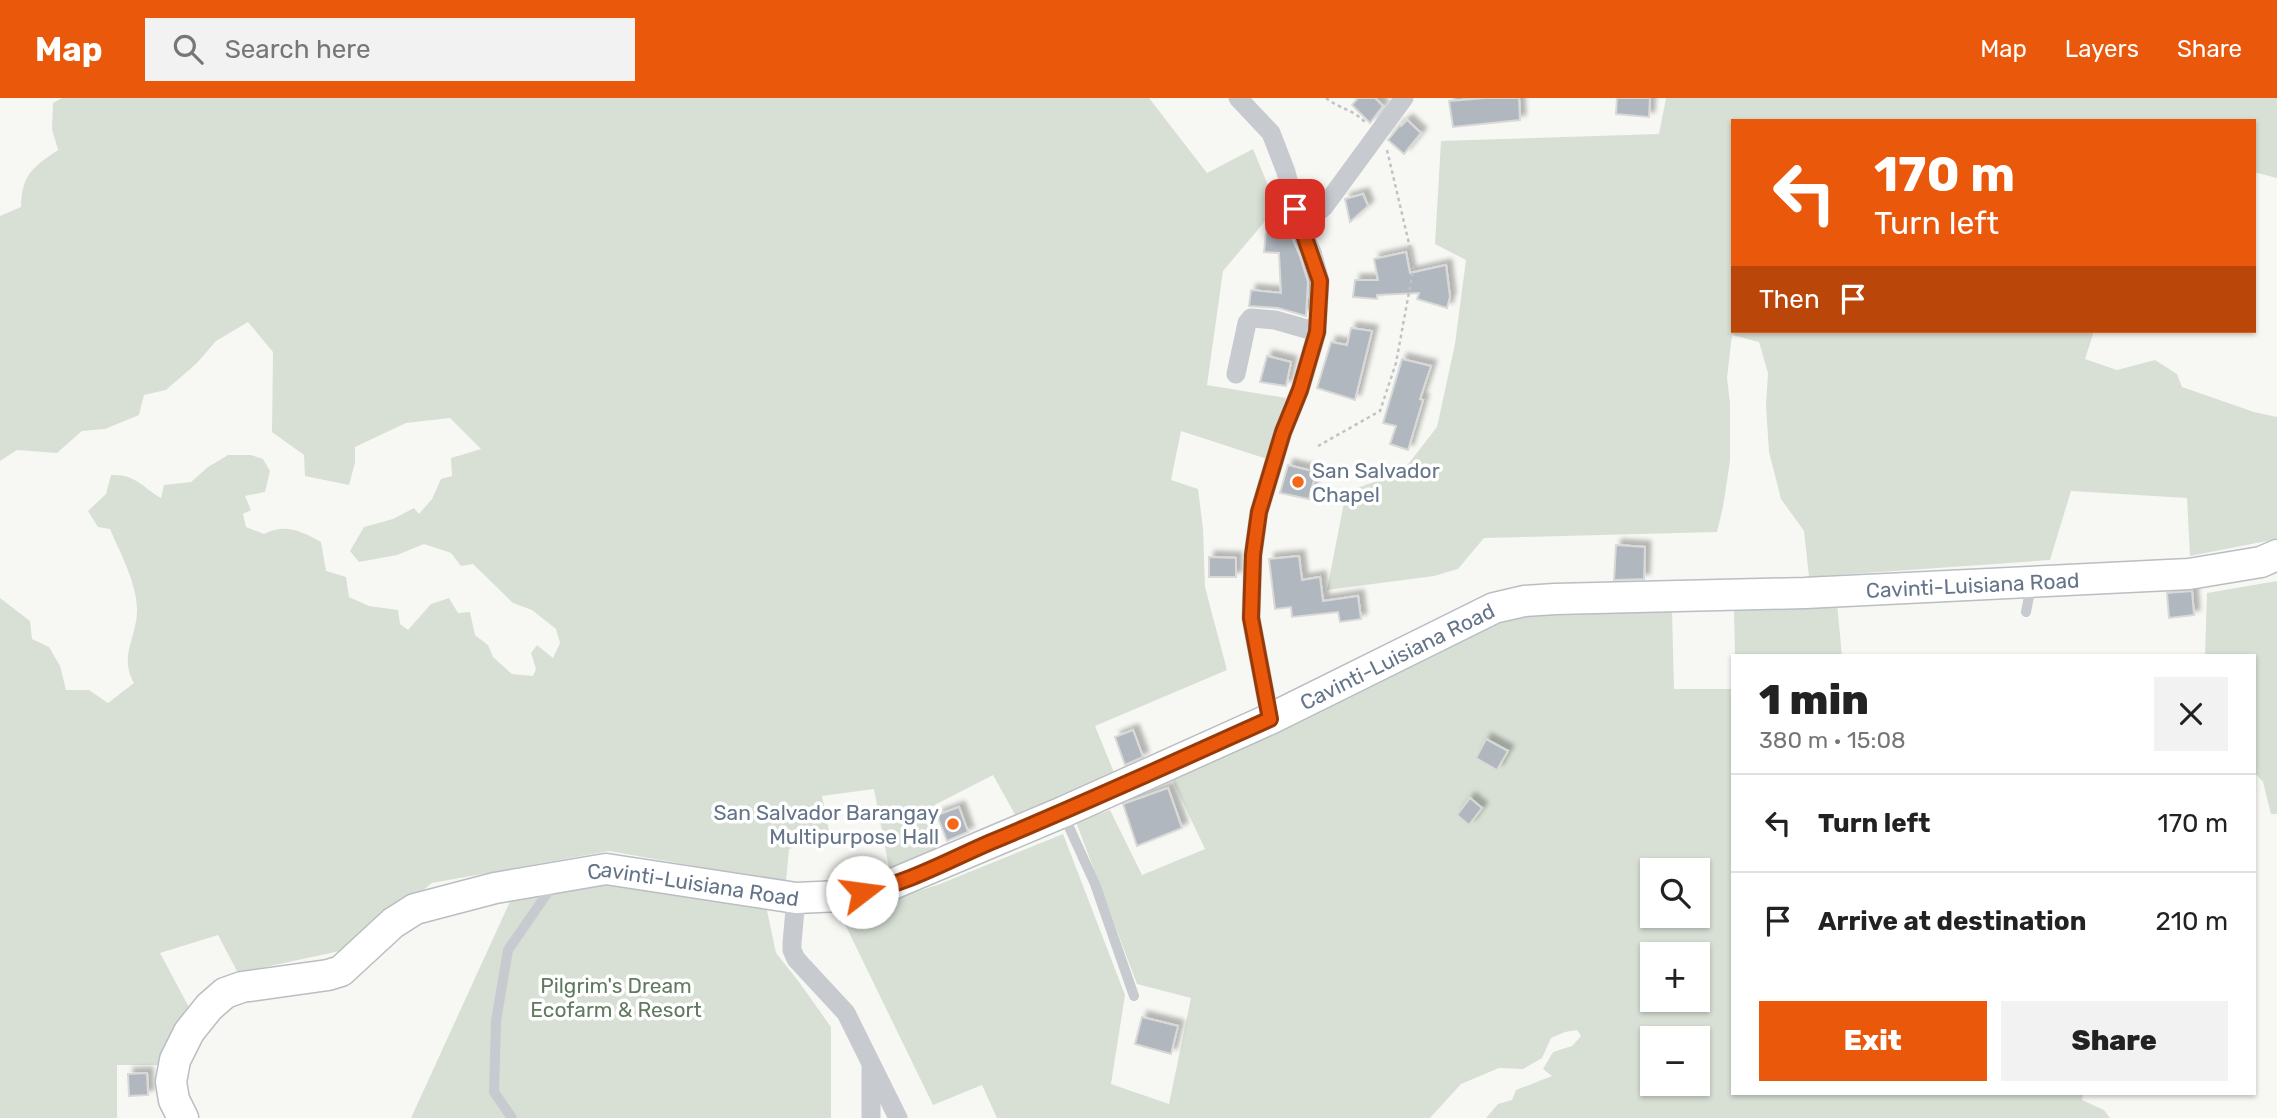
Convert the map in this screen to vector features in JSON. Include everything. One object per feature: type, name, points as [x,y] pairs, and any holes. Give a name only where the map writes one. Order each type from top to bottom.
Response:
[{"type":"main road","name":"Cavinti-Luisiana Road","points":[[183,1118],[174,1100],[171,1082],[175,1060],[189,1032],[209,1007],[225,993],[242,987],[335,973],[354,961],[393,923],[415,909],[495,888],[606,869],[796,898],[841,896],[883,888],[1063,812],[1270,719],[1494,608],[1524,601],[1805,593],[2189,574],[2261,562],[2277,555]]},
{"type":"street","points":[[1238,98],[1271,133],[1320,281],[1317,332],[1259,512],[1253,555],[1251,618],[1270,719]]},
{"type":"street","points":[[1300,227],[1324,207],[1404,98]]},
{"type":"street","points":[[1236,374],[1247,323],[1251,318],[1275,320],[1317,332]]},
{"type":"street","points":[[796,898],[792,950],[796,959],[846,1013],[898,1118]]},
{"type":"street","points":[[871,1063],[871,1118]]},
{"type":"lane","points":[[2026,612],[2031,582]]},
{"type":"lane","points":[[1063,812],[1095,884],[1134,996]]},
{"type":"lane","points":[[512,1118],[494,1092],[496,1021],[508,950],[560,876]]},
{"type":"path","points":[[1318,446],[1380,411],[1396,363],[1414,265],[1380,131],[1353,111],[1345,110],[1326,98]]},
{"type":"green space","points":[[62,98],[1149,98],[1207,173],[1253,149],[1277,207],[1223,271],[1207,385],[1286,398],[1267,459],[1181,431],[1171,480],[1198,489],[1203,529],[1205,587],[1227,670],[1095,726],[1115,775],[1017,818],[993,775],[925,810],[939,859],[890,873],[874,789],[822,796],[830,836],[789,849],[786,882],[609,851],[432,883],[349,949],[238,973],[218,935],[160,953],[191,1011],[162,1065],[117,1065],[117,1118],[0,1118],[0,598],[30,621],[32,639],[49,647],[60,666],[66,690],[89,690],[108,703],[134,683],[128,654],[137,618],[134,588],[110,529],[98,527],[88,511],[106,494],[111,475],[133,479],[161,498],[164,485],[191,482],[228,455],[251,455],[263,459],[270,471],[265,492],[245,496],[251,510],[243,514],[246,527],[264,534],[279,529],[293,530],[321,542],[326,571],[346,577],[349,597],[369,606],[398,610],[400,624],[408,630],[431,604],[449,598],[458,613],[470,612],[475,635],[488,645],[493,657],[512,674],[533,676],[536,669],[531,653],[537,645],[553,658],[560,643],[556,629],[532,610],[513,603],[473,564],[461,566],[451,553],[424,544],[397,555],[359,562],[350,551],[364,527],[393,519],[414,508],[419,514],[432,499],[441,479],[452,476],[451,458],[481,449],[450,418],[406,423],[355,447],[355,463],[349,485],[305,476],[304,455],[272,432],[273,352],[248,322],[216,341],[197,363],[166,390],[144,395],[139,415],[105,429],[82,431],[57,453],[17,450],[0,461],[0,216],[21,207],[26,179],[35,167],[58,150],[52,129],[53,103]]},
{"type":"green space","points":[[1666,98],[2277,98],[2277,178],[2256,173],[2256,119],[1731,119],[1731,333],[2093,333],[2085,359],[2117,370],[2155,360],[2177,374],[2182,387],[2254,412],[2277,417],[2277,539],[2190,556],[2187,498],[2071,491],[2050,560],[1809,577],[1804,531],[1781,499],[1769,452],[1766,406],[1768,373],[1759,342],[1732,335],[1727,378],[1730,461],[1717,532],[1484,538],[1458,569],[1434,576],[1327,590],[1346,492],[1402,472],[1437,427],[1455,344],[1466,260],[1435,244],[1441,141],[1659,134]]},
{"type":"green space","points":[[2277,581],[2277,814],[2271,814],[2263,782],[2256,774],[2256,654],[2205,654],[2207,593]]},
{"type":"green space","points":[[1837,603],[1842,654],[1735,654],[1734,611]]},
{"type":"green space","points":[[1672,610],[1674,689],[1731,689],[1731,1095],[2083,1095],[2082,1100],[2104,1110],[2110,1118],[1486,1118],[1498,1104],[1512,1100],[1516,1090],[1552,1076],[1543,1069],[1553,1052],[1572,1046],[1581,1036],[1577,1030],[1551,1038],[1542,1058],[1523,1069],[1499,1068],[1461,1084],[1430,1118],[997,1118],[982,1085],[933,1105],[841,916],[940,884],[1063,834],[1125,995],[1111,1084],[1169,1104],[1191,998],[1137,984],[1076,822],[1110,810],[1142,875],[1205,849],[1171,777],[1437,650],[1523,613]]},
{"type":"green space","name":"Pilgrim's Dream Ecofarm & Resort","points":[[614,873],[765,901],[776,953],[831,1027],[831,1118],[411,1118],[513,895]]},
{"type":"building","points":[[1358,98],[1375,98],[1383,106],[1370,123],[1352,105]]},
{"type":"building","points":[[1519,98],[1520,120],[1453,127],[1449,101]]},
{"type":"building","points":[[1617,98],[1650,98],[1649,117],[1616,114]]},
{"type":"building","points":[[1407,120],[1421,133],[1404,154],[1388,140]]},
{"type":"building","points":[[1363,194],[1368,206],[1350,222],[1345,199]]},
{"type":"building","points":[[1267,222],[1283,223],[1283,227],[1288,228],[1300,256],[1308,282],[1306,316],[1278,308],[1249,306],[1251,290],[1281,293],[1279,253],[1264,252]]},
{"type":"building","points":[[1406,252],[1410,273],[1446,265],[1450,297],[1447,308],[1417,299],[1419,293],[1377,295],[1377,299],[1353,297],[1355,280],[1378,280],[1374,259]]},
{"type":"building","points":[[1351,328],[1372,331],[1355,400],[1317,388],[1331,342],[1347,345]]},
{"type":"building","points":[[1267,356],[1291,362],[1286,386],[1260,382]]},
{"type":"building","points":[[1402,359],[1431,366],[1408,450],[1390,444],[1396,426],[1383,423]]},
{"type":"building","name":"San Salvador Chapel","points":[[1288,465],[1316,472],[1309,499],[1280,493]]},
{"type":"building","points":[[1616,545],[1645,547],[1644,579],[1614,580]]},
{"type":"building","points":[[1299,556],[1302,580],[1320,577],[1323,601],[1358,596],[1361,619],[1340,622],[1338,612],[1292,617],[1291,607],[1275,609],[1269,559]]},
{"type":"building","points":[[1209,557],[1236,558],[1236,577],[1209,577]]},
{"type":"building","points":[[2192,591],[2194,615],[2169,618],[2167,593]]},
{"type":"building","points":[[1133,730],[1143,757],[1125,765],[1115,737]]},
{"type":"building","points":[[1486,739],[1508,751],[1497,770],[1476,758]]},
{"type":"building","points":[[1168,788],[1182,828],[1137,846],[1123,804]]},
{"type":"building","points":[[1470,798],[1482,808],[1469,825],[1457,815]]},
{"type":"building","name":"San Salvador Barangay Multipurpose Hall","points":[[959,807],[968,832],[947,841],[937,815]]},
{"type":"building","points":[[1142,1017],[1178,1026],[1171,1054],[1135,1044]]},
{"type":"building","points":[[147,1073],[148,1095],[129,1096],[128,1074]]},
{"type":"place","name":"San Salvador Chapel","points":[[1298,482]]},
{"type":"place","name":"San Salvador Barangay Multipurpose Hall","points":[[953,824]]},
{"type":"route","points":[[862,892],[883,888],[1063,812],[1270,719],[1251,618],[1253,555],[1259,512],[1317,332],[1320,281],[1295,209]]}]
